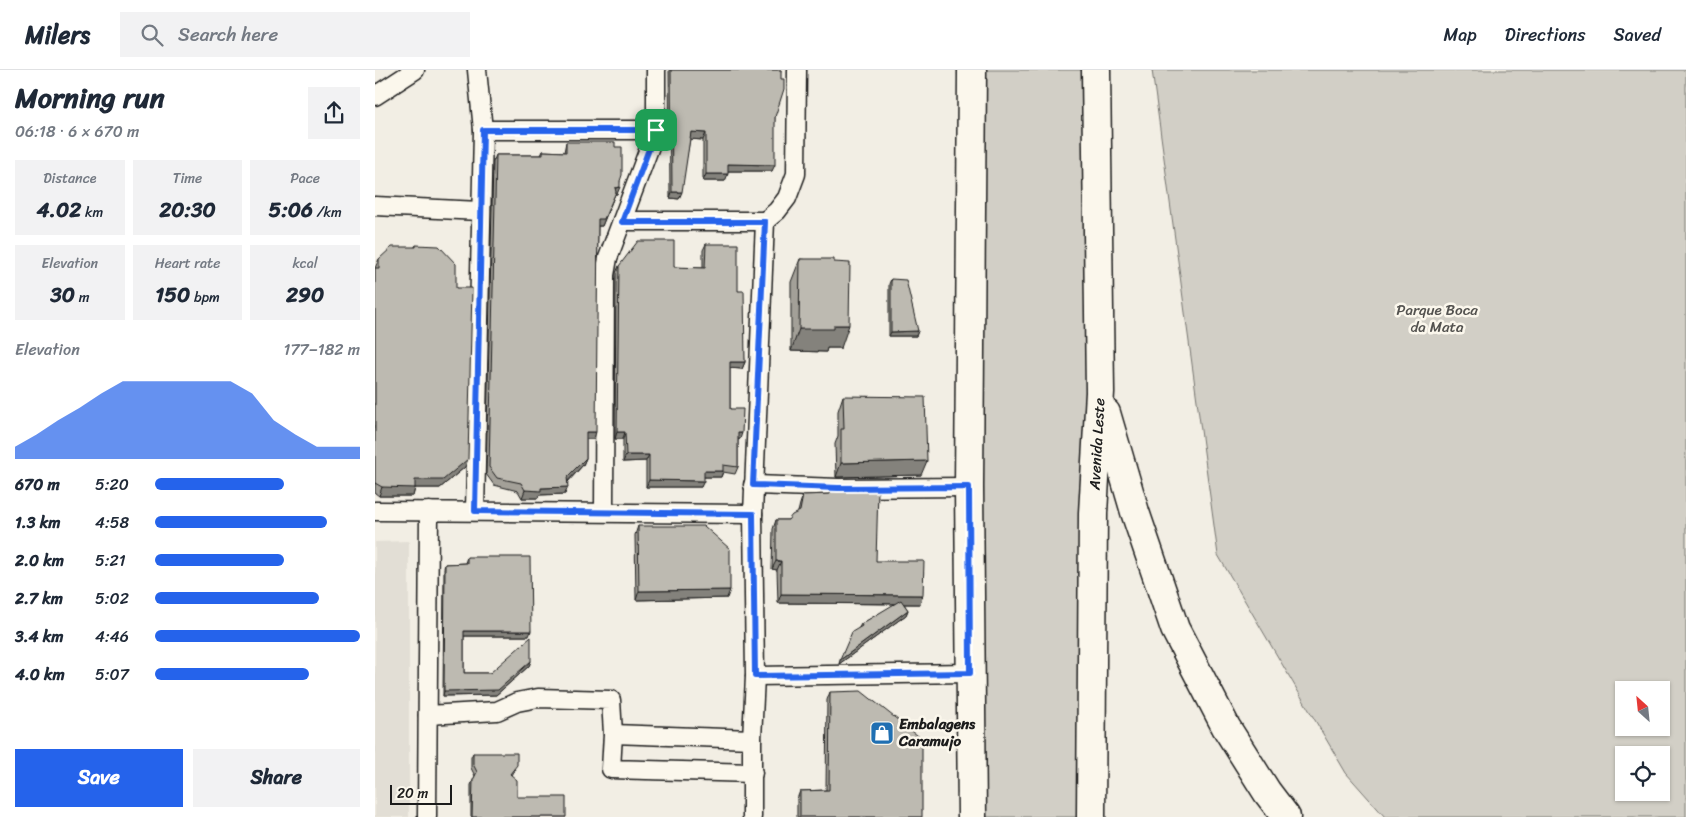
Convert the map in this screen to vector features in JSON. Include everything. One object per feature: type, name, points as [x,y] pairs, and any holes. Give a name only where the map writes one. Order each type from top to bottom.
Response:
[{"type":"main road","points":[[972,70],[969,487],[972,817]]},
{"type":"main road","name":"Avenida Leste","points":[[1091,817],[1093,513],[1099,392],[1096,70]]},
{"type":"main road","points":[[1099,392],[1135,512],[1175,629],[1226,727],[1267,792],[1286,817]]},
{"type":"street","points":[[375,96],[415,70]]},
{"type":"street","points":[[475,511],[483,130],[477,70]]},
{"type":"street","points":[[604,512],[605,275],[608,258],[656,130],[656,70]]},
{"type":"street","points":[[622,222],[765,222],[787,198],[796,174],[797,70]]},
{"type":"street","points":[[483,130],[656,130]]},
{"type":"street","points":[[375,206],[480,211]]},
{"type":"street","points":[[752,817],[752,739],[755,676],[753,485],[765,222]]},
{"type":"street","points":[[753,485],[838,488],[969,487]]},
{"type":"street","points":[[375,511],[753,514]]},
{"type":"street","points":[[427,817],[429,511]]},
{"type":"street","points":[[755,676],[970,673]]},
{"type":"street","points":[[428,714],[497,711],[517,702],[538,698],[611,700],[613,734],[611,769],[753,772]]},
{"type":"street","points":[[613,734],[752,739]]},
{"type":"shaded area","points":[[409,541],[409,817],[375,817],[375,542]]},
{"type":"green space","points":[[973,70],[1091,70],[1081,817],[969,817]]},
{"type":"green space","name":"Parque Boca da Mata","points":[[1152,70],[1686,70],[1686,817],[1385,817],[1346,773],[1218,555]]},
{"type":"building","points":[[671,70],[781,70],[781,79],[784,79],[784,89],[775,117],[775,165],[728,164],[728,174],[706,174],[706,133],[691,132],[682,192],[672,192]]},
{"type":"building","points":[[566,142],[615,142],[615,147],[622,147],[620,187],[615,188],[616,192],[604,219],[598,219],[596,432],[586,432],[586,458],[567,477],[568,487],[541,488],[541,491],[525,490],[521,483],[497,478],[489,467],[496,155],[543,155],[543,151],[566,152]]},
{"type":"building","points":[[638,241],[674,241],[674,267],[705,268],[706,244],[738,244],[738,291],[744,291],[745,362],[730,362],[730,409],[743,409],[742,433],[738,433],[738,467],[723,465],[723,471],[704,471],[704,481],[649,480],[649,455],[626,455],[625,432],[617,432],[619,266]]},
{"type":"building","points":[[416,245],[439,246],[456,264],[456,288],[472,288],[468,459],[443,480],[415,480],[415,488],[382,487],[375,483],[375,268],[379,268],[379,259],[392,247],[416,247]]},
{"type":"building","points":[[800,259],[834,259],[834,262],[850,263],[849,325],[834,325],[834,329],[799,329]]},
{"type":"building","points":[[891,279],[906,280],[918,331],[891,332]]},
{"type":"building","points":[[843,396],[925,397],[927,461],[841,463],[841,429],[844,429]]},
{"type":"building","points":[[831,489],[878,489],[876,561],[924,561],[923,595],[781,594],[781,561],[776,561],[776,520],[788,520],[792,515],[800,511],[803,495],[830,494]]},
{"type":"building","points":[[638,526],[704,526],[730,549],[730,590],[639,591]]},
{"type":"building","points":[[467,557],[530,557],[531,631],[464,631],[464,673],[490,673],[531,637],[531,661],[498,690],[444,691],[445,564],[467,563]]},
{"type":"building","points":[[901,600],[908,610],[840,660],[852,632],[862,626],[861,624]]},
{"type":"building","points":[[861,691],[922,739],[922,817],[800,817],[800,791],[829,790],[830,692]]},
{"type":"building","points":[[473,753],[517,753],[517,765],[510,774],[517,780],[517,797],[566,797],[566,817],[472,817],[473,780],[477,772],[473,764]]},
{"type":"place","name":"Embalagens Caramujo","points":[[882,733]]},
{"type":"route","points":[[483,130],[656,130],[622,222],[765,222],[753,485],[838,488],[969,487],[970,673],[755,676],[753,514],[475,511],[483,130]]}]
